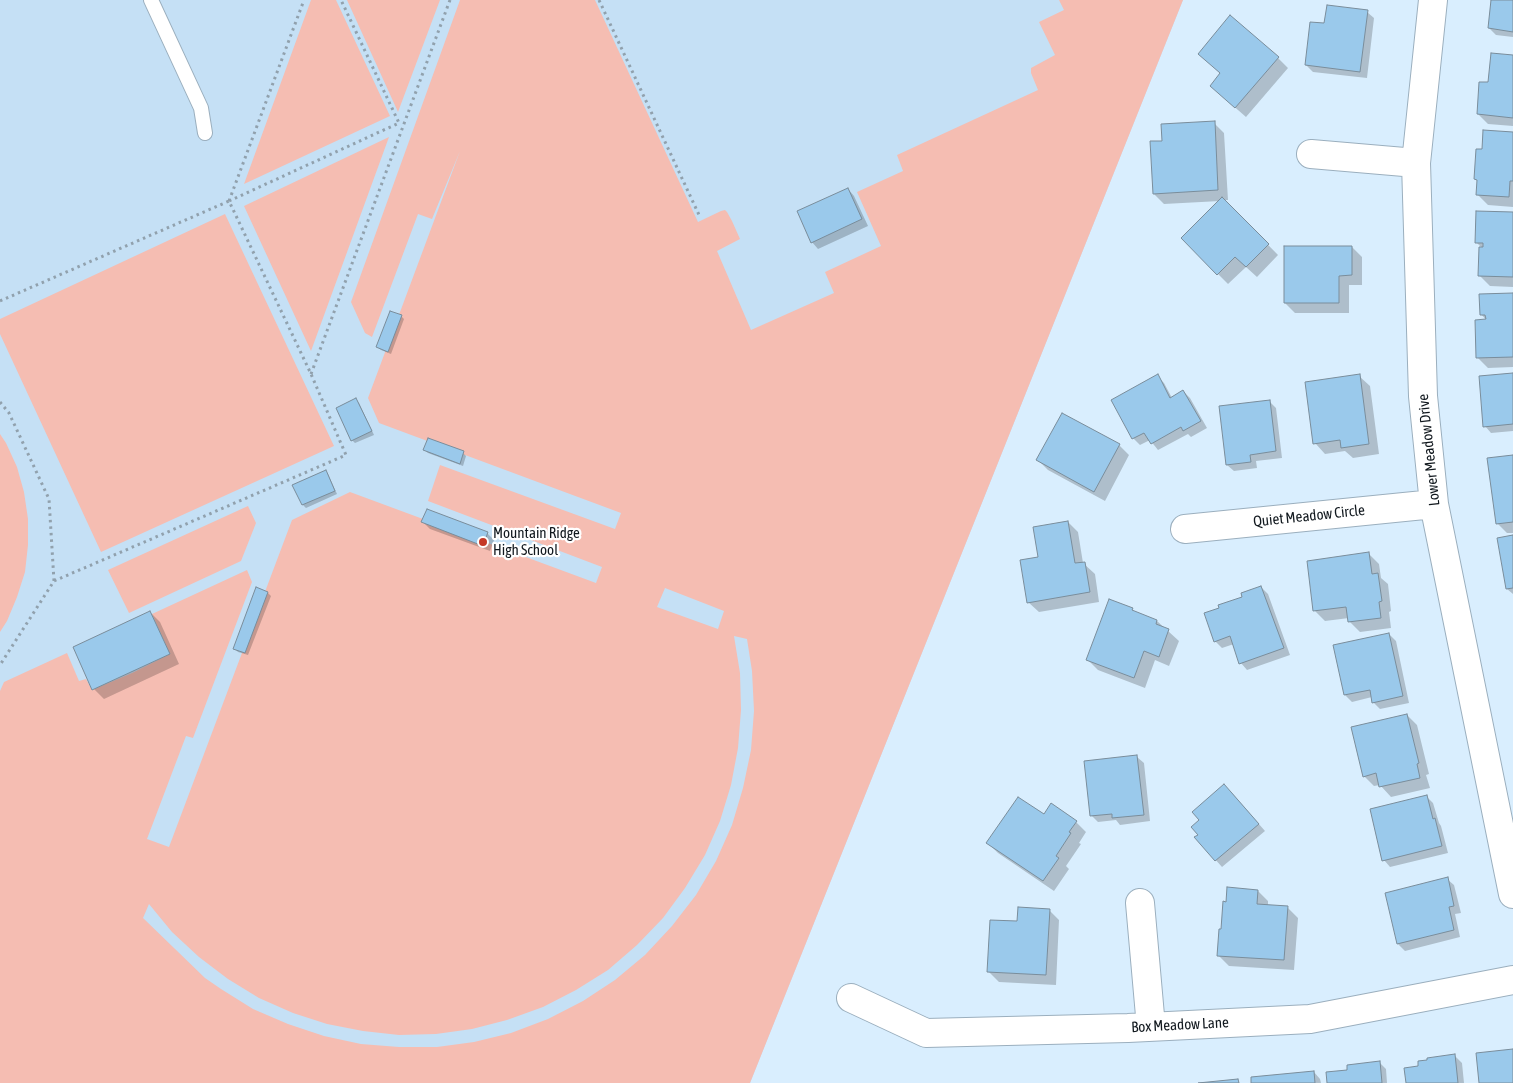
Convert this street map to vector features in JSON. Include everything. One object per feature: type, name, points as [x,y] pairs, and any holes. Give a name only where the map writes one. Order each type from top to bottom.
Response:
[{"type":"street","name":"Lower Meadow Drive","points":[[1433,0],[1416,163],[1423,396],[1434,504],[1513,894]]},
{"type":"street","points":[[1311,154],[1416,163]]},
{"type":"street","name":"Quiet Meadow Circle","points":[[1185,529],[1434,504]]},
{"type":"street","points":[[1140,903],[1151,1027]]},
{"type":"street","name":"Box Meadow Lane","points":[[851,998],[926,1033],[1151,1027],[1310,1019],[1513,980]]},
{"type":"lane","points":[[150,0],[201,108],[205,133]]},
{"type":"path","points":[[0,665],[54,581],[346,455],[311,374],[229,201],[304,0]]},
{"type":"path","points":[[341,0],[399,123],[403,125]]},
{"type":"path","points":[[311,374],[450,0]]},
{"type":"path","points":[[599,0],[700,217]]},
{"type":"path","points":[[0,301],[229,201],[399,123]]},
{"type":"path","points":[[0,402],[9,413],[49,500],[54,581]]},
{"type":"shaded area","name":"Mountain Ridge High School","points":[[0,0],[1183,0],[750,1083],[0,1083]]},
{"type":"shaded area","points":[[311,0],[336,0],[390,116],[244,184]]},
{"type":"shaded area","points":[[347,0],[440,0],[398,112]]},
{"type":"shaded area","name":"Mountain Ridge High School","points":[[460,0],[595,0],[698,222],[725,210],[732,221],[740,239],[717,251],[751,330],[834,293],[825,272],[881,246],[857,192],[903,171],[897,155],[1038,90],[1031,73],[1031,68],[1055,55],[1039,22],[1064,10],[1059,0],[1183,0],[750,1083],[0,1083],[0,691],[4,682],[67,653],[79,681],[86,679],[92,690],[132,673],[170,654],[152,614],[247,570],[252,582],[193,738],[186,736],[147,839],[169,847],[292,520],[350,492],[596,583],[602,567],[428,501],[440,465],[615,529],[621,513],[379,423],[368,398],[460,151],[432,219],[418,214],[372,337],[365,333],[351,302]],"holes":[[[665,588],[724,611],[718,629],[657,607]],[[734,636],[747,639],[752,671],[754,711],[751,750],[743,788],[732,825],[716,861],[696,895],[672,926],[645,955],[615,980],[583,1001],[548,1019],[511,1033],[474,1042],[437,1047],[361,1044],[324,1036],[288,1024],[253,1009],[221,989],[205,978],[143,918],[149,904],[172,932],[199,957],[228,979],[259,998],[293,1013],[327,1024],[399,1035],[436,1034],[472,1029],[507,1020],[543,1007],[576,990],[608,970],[637,945],[663,918],[685,888],[705,855],[720,821],[731,785],[738,748],[741,710],[740,673]]]},
{"type":"shaded area","points":[[389,137],[311,351],[244,206]]},
{"type":"shaded area","points":[[225,214],[334,446],[101,552],[0,334],[0,319]]},
{"type":"shaded area","points":[[0,434],[17,467],[24,492],[28,519],[28,545],[25,572],[17,597],[0,632]]},
{"type":"shaded area","points":[[248,506],[256,523],[241,561],[129,613],[108,570]]},
{"type":"building","points":[[1491,0],[1513,0],[1513,32],[1488,28]]},
{"type":"building","points":[[1327,5],[1368,10],[1360,72],[1305,65],[1310,22],[1324,23]]},
{"type":"building","points":[[1230,15],[1279,57],[1235,108],[1210,86],[1220,73],[1198,54]]},
{"type":"building","points":[[1491,53],[1513,55],[1513,118],[1477,114],[1479,82],[1488,82]]},
{"type":"building","points":[[1215,121],[1218,190],[1153,194],[1150,141],[1162,141],[1161,124]]},
{"type":"building","points":[[1483,130],[1513,132],[1513,181],[1510,181],[1509,197],[1476,195],[1477,180],[1474,179],[1476,149],[1482,149]]},
{"type":"building","points":[[848,188],[862,219],[811,243],[797,211]]},
{"type":"building","points":[[1222,197],[1269,244],[1246,267],[1235,257],[1217,275],[1181,238]]},
{"type":"building","points":[[1476,211],[1513,212],[1513,277],[1478,276],[1479,247],[1483,247],[1483,243],[1475,243]]},
{"type":"building","points":[[1284,246],[1352,246],[1352,275],[1339,276],[1339,303],[1284,303]]},
{"type":"building","points":[[1513,293],[1513,357],[1476,358],[1475,320],[1486,319],[1485,315],[1480,315],[1479,294]]},
{"type":"building","points":[[390,311],[402,315],[388,352],[376,347]]},
{"type":"building","points":[[1513,373],[1513,424],[1483,427],[1479,376]]},
{"type":"building","points":[[1158,374],[1170,398],[1183,390],[1201,421],[1183,431],[1181,427],[1151,444],[1144,433],[1132,439],[1111,400]]},
{"type":"building","points":[[1360,374],[1369,444],[1341,448],[1340,440],[1313,444],[1305,382]]},
{"type":"building","points":[[356,398],[372,431],[351,441],[336,408]]},
{"type":"building","points":[[1270,400],[1276,451],[1250,455],[1251,462],[1226,465],[1219,406]]},
{"type":"building","points":[[1062,413],[1120,444],[1094,492],[1036,460]]},
{"type":"building","points":[[428,438],[464,451],[460,464],[423,450]]},
{"type":"building","points":[[1513,455],[1513,522],[1496,524],[1487,458]]},
{"type":"building","points":[[326,470],[335,491],[302,505],[292,485]]},
{"type":"building","points":[[427,509],[488,532],[483,546],[421,522]]},
{"type":"building","points":[[1068,521],[1075,563],[1085,562],[1090,592],[1027,603],[1020,560],[1038,557],[1033,527]]},
{"type":"building","points":[[1513,535],[1513,588],[1506,589],[1497,538]]},
{"type":"building","points":[[1369,552],[1372,574],[1378,573],[1382,601],[1379,602],[1381,618],[1348,622],[1346,607],[1313,611],[1307,561]]},
{"type":"building","points":[[1261,586],[1284,648],[1239,664],[1230,636],[1214,642],[1204,613],[1219,608],[1218,605],[1242,597],[1241,593]]},
{"type":"building","points":[[256,587],[268,592],[245,653],[233,649]]},
{"type":"building","points":[[1109,599],[1157,620],[1156,624],[1169,629],[1159,657],[1144,651],[1134,678],[1086,660]]},
{"type":"building","points":[[150,611],[170,654],[92,690],[73,647]]},
{"type":"building","points":[[1389,633],[1403,696],[1372,703],[1370,690],[1344,695],[1333,645]]},
{"type":"building","points":[[1407,714],[1419,763],[1417,764],[1420,778],[1379,787],[1376,773],[1363,777],[1351,727]]},
{"type":"building","points":[[1137,755],[1144,815],[1112,818],[1112,814],[1090,816],[1084,761]]},
{"type":"building","points":[[1224,784],[1259,824],[1215,861],[1194,837],[1198,835],[1191,827],[1199,820],[1192,812]]},
{"type":"building","points":[[1427,795],[1442,846],[1382,861],[1370,809]]},
{"type":"building","points":[[1018,797],[1044,814],[1051,803],[1077,821],[1056,856],[1059,858],[1043,881],[986,843]]},
{"type":"building","points":[[1448,877],[1454,906],[1449,907],[1454,930],[1397,944],[1385,893]]},
{"type":"building","points":[[1227,887],[1258,890],[1257,904],[1288,906],[1284,960],[1217,956],[1223,901],[1226,902]]},
{"type":"building","points":[[1018,907],[1050,909],[1046,975],[987,972],[990,920],[1017,921]]},
{"type":"building","points":[[1513,1049],[1513,1083],[1479,1083],[1476,1053]]},
{"type":"building","points":[[1455,1054],[1458,1083],[1406,1083],[1404,1068],[1418,1066],[1418,1061],[1427,1060],[1427,1058]]},
{"type":"building","points":[[1380,1061],[1382,1083],[1327,1083],[1326,1072],[1347,1070],[1347,1065]]},
{"type":"building","points":[[1314,1071],[1315,1083],[1251,1083],[1251,1077]]},
{"type":"building","points":[[1238,1079],[1239,1083],[1198,1083]]},
{"type":"place","name":"Mountain Ridge High School","points":[[483,542]]}]
